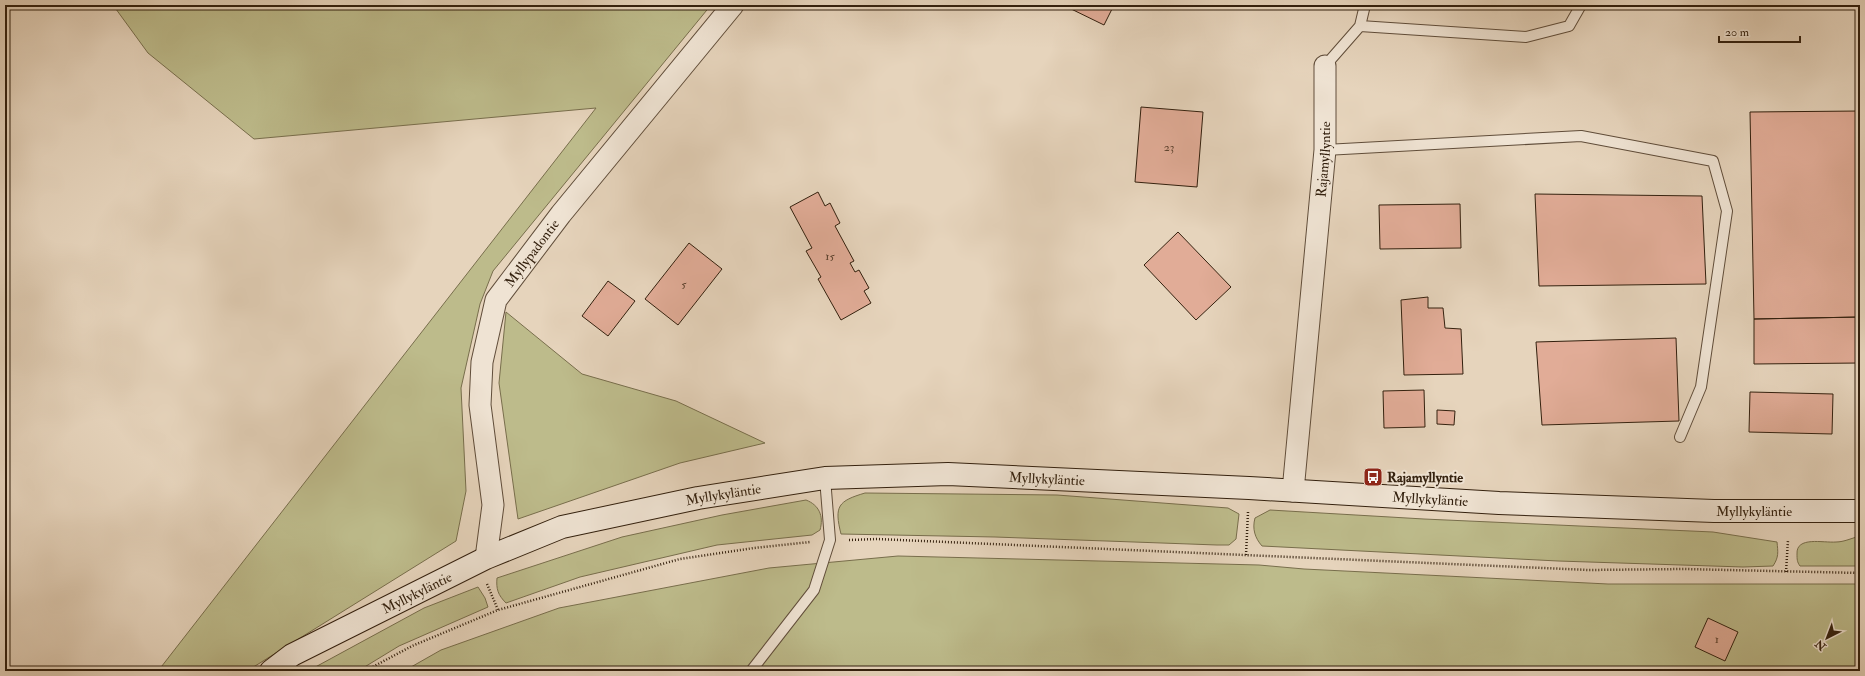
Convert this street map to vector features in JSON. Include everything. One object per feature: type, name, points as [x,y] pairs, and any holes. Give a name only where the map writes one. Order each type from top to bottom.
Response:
[{"type":"main road","name":"Myllykyläntie","points":[[271,671],[292,655],[486,558],[562,527],[698,498],[825,478],[948,474],[1249,488],[1499,503],[1714,512],[1860,511]]},
{"type":"street","name":"Myllypadontie","points":[[486,558],[493,505],[480,405],[482,362],[496,300],[561,214],[733,5]]},
{"type":"street","name":"Rajamyllyntie","points":[[1293,491],[1325,150],[1325,66]]},
{"type":"lane","points":[[1325,66],[1360,26],[1365,5]]},
{"type":"lane","points":[[1360,26],[1526,37],[1570,26],[1581,5]]},
{"type":"lane","points":[[1325,150],[1581,136],[1713,161],[1727,211],[1701,387],[1680,437]]},
{"type":"lane","points":[[751,671],[814,590],[830,540],[825,478]]},
{"type":"path","points":[[1246,555],[1249,488]]},
{"type":"path","points":[[365,671],[412,646],[498,610],[680,559],[754,548],[830,540],[877,539],[1589,570],[1684,569],[1860,573]]},
{"type":"path","points":[[1786,572],[1788,540]]},
{"type":"shaded area","points":[[113,5],[711,5],[493,271],[480,304],[461,388],[466,491],[456,541],[247,671],[158,671],[596,108],[254,139],[148,53]]},
{"type":"shaded area","points":[[506,312],[582,374],[676,401],[765,443],[680,463],[518,519],[499,383]]},
{"type":"shaded area","points":[[865,493],[1057,495],[1228,508],[1239,514],[1236,539],[1229,545],[995,537],[841,534],[838,517],[840,506],[849,499]]},
{"type":"shaded area","points":[[806,500],[817,508],[821,516],[820,530],[812,535],[717,545],[580,577],[506,603],[498,592],[497,578],[622,537],[722,515]]},
{"type":"shaded area","points":[[1270,510],[1424,519],[1713,532],[1777,542],[1778,554],[1773,566],[1743,567],[1558,561],[1262,546],[1255,533],[1255,518]]},
{"type":"shaded area","points":[[1860,536],[1860,566],[1800,566],[1798,563],[1798,548],[1805,543],[1839,542]]},
{"type":"shaded area","points":[[898,556],[1259,565],[1304,569],[1608,584],[1860,584],[1860,671],[404,671],[441,650],[559,608],[769,568]]},
{"type":"shaded area","points":[[478,587],[485,598],[488,607],[399,646],[358,671],[308,671],[424,608]]},
{"type":"building","points":[[1063,5],[1114,5],[1104,25]]},
{"type":"building","points":[[1141,107],[1203,112],[1197,187],[1135,182]]},
{"type":"building","points":[[1860,111],[1860,317],[1754,319],[1750,112]]},
{"type":"building","points":[[818,192],[825,206],[830,203],[840,223],[835,226],[854,261],[850,263],[855,272],[859,270],[869,288],[864,291],[871,303],[841,320],[818,279],[821,277],[806,251],[812,248],[790,207]]},
{"type":"building","points":[[1535,194],[1702,196],[1706,284],[1539,286]]},
{"type":"building","points":[[1460,204],[1461,248],[1380,249],[1379,205]]},
{"type":"building","points":[[1178,232],[1231,287],[1196,320],[1144,265]]},
{"type":"building","points":[[689,243],[722,269],[678,325],[645,299]]},
{"type":"building","points":[[608,281],[635,301],[608,336],[582,316]]},
{"type":"building","points":[[1428,297],[1428,308],[1443,308],[1445,328],[1461,329],[1463,374],[1404,375],[1401,300]]},
{"type":"building","points":[[1860,317],[1860,363],[1754,364],[1754,319]]},
{"type":"building","points":[[1676,338],[1679,421],[1542,425],[1536,342]]},
{"type":"building","points":[[1424,390],[1425,427],[1384,428],[1383,391]]},
{"type":"building","points":[[1750,392],[1833,394],[1832,434],[1749,432]]},
{"type":"building","points":[[1437,410],[1455,411],[1454,425],[1437,424]]},
{"type":"building","points":[[1708,618],[1738,632],[1725,661],[1695,647]]},
{"type":"place","name":"Rajamyllyntie","points":[[1373,477]]}]
